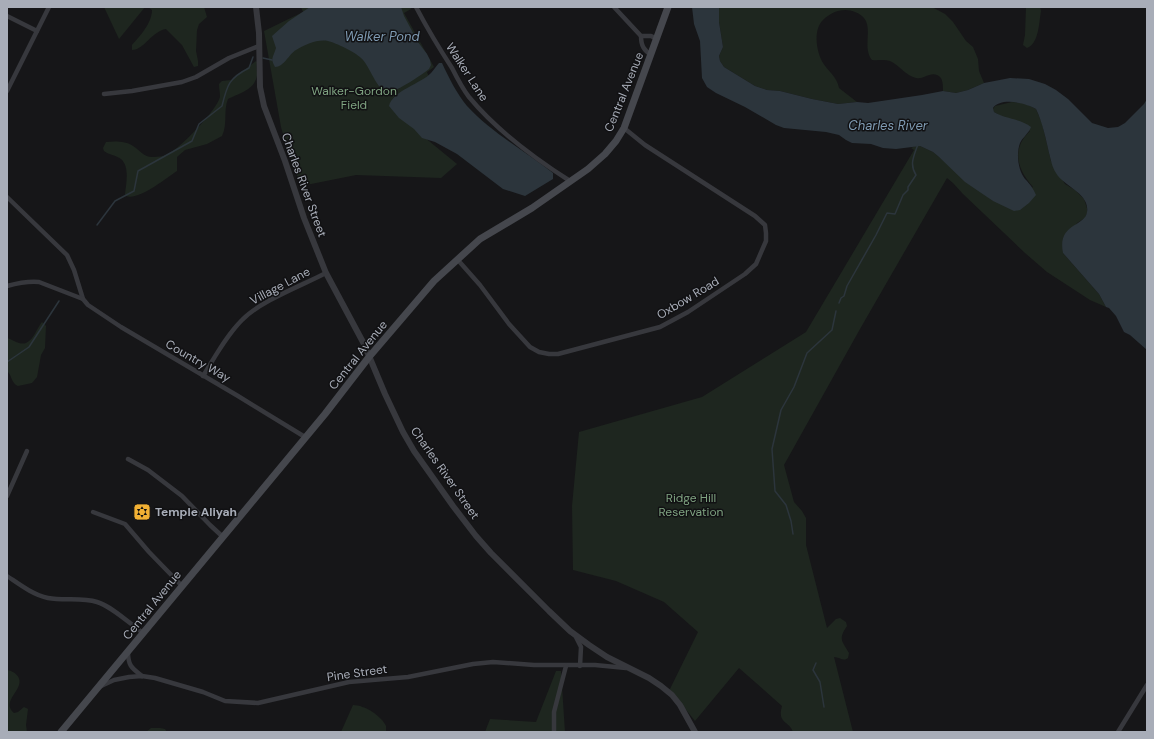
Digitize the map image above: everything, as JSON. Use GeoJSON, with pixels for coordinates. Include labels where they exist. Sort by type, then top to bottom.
{"type":"FeatureCollection","features":[{"type":"Feature","properties":{"kind":"main road","name":"Central Avenue"},"geometry":{"type":"LineString","coordinates":[[61,732],[223,537],[369,357],[434,281],[480,239],[532,208],[588,169],[605,154],[624,128],[668,7]]}},
{"type":"Feature","properties":{"kind":"street"},"geometry":{"type":"LineString","coordinates":[[7,90],[49,7]]}},
{"type":"Feature","properties":{"kind":"street","name":"Charles River Street"},"geometry":{"type":"LineString","coordinates":[[256,7],[259,33],[260,87],[264,106],[285,161],[306,225],[326,273],[364,344],[403,432],[417,455],[453,506],[491,553],[548,611],[576,636],[607,657],[648,678],[672,695],[688,718],[695,732]]}},
{"type":"Feature","properties":{"kind":"street","name":"Walker Lane"},"geometry":{"type":"LineString","coordinates":[[416,7],[468,95],[480,109],[496,126],[521,147],[570,181]]}},
{"type":"Feature","properties":{"kind":"street"},"geometry":{"type":"LineString","coordinates":[[614,7],[641,36],[641,44],[645,51],[651,55]]}},
{"type":"Feature","properties":{"kind":"street"},"geometry":{"type":"LineString","coordinates":[[7,16],[37,31]]}},
{"type":"Feature","properties":{"kind":"street"},"geometry":{"type":"LineString","coordinates":[[641,36],[651,36],[657,39]]}},
{"type":"Feature","properties":{"kind":"street"},"geometry":{"type":"LineString","coordinates":[[104,94],[132,91],[182,82],[196,77],[230,58],[259,46]]}},
{"type":"Feature","properties":{"kind":"street","name":"Oxbow Road"},"geometry":{"type":"LineString","coordinates":[[457,259],[530,347],[539,352],[549,354],[567,353],[591,345],[660,327],[688,312],[745,274],[756,264],[766,240],[765,225],[755,216],[645,145],[624,128]]}},
{"type":"Feature","properties":{"kind":"street"},"geometry":{"type":"LineString","coordinates":[[7,197],[67,255],[74,270],[83,299]]}},
{"type":"Feature","properties":{"kind":"street","name":"Village Lane"},"geometry":{"type":"LineString","coordinates":[[203,376],[223,344],[243,318],[273,299],[326,273]]}},
{"type":"Feature","properties":{"kind":"street","name":"Country Way"},"geometry":{"type":"LineString","coordinates":[[7,286],[32,281],[39,282],[83,299],[88,305],[121,327],[305,437]]}},
{"type":"Feature","properties":{"kind":"street"},"geometry":{"type":"LineString","coordinates":[[7,496],[27,451]]}},
{"type":"Feature","properties":{"kind":"street"},"geometry":{"type":"LineString","coordinates":[[128,458],[148,470],[182,496],[223,537]]}},
{"type":"Feature","properties":{"kind":"street"},"geometry":{"type":"LineString","coordinates":[[93,512],[125,524],[149,552],[182,586]]}},
{"type":"Feature","properties":{"kind":"street"},"geometry":{"type":"LineString","coordinates":[[7,576],[26,588],[48,598],[98,602],[143,633]]}},
{"type":"Feature","properties":{"kind":"street"},"geometry":{"type":"LineString","coordinates":[[576,636],[581,647],[580,666]]}},
{"type":"Feature","properties":{"kind":"street"},"geometry":{"type":"LineString","coordinates":[[128,652],[128,661],[131,666],[142,676]]}},
{"type":"Feature","properties":{"kind":"street","name":"Pine Street"},"geometry":{"type":"LineString","coordinates":[[98,688],[114,680],[129,676],[142,676],[155,678],[203,692],[225,701],[258,703],[349,682],[408,677],[473,664],[493,662],[566,666],[610,665],[628,668]]}},
{"type":"Feature","properties":{"kind":"street"},"geometry":{"type":"LineString","coordinates":[[554,732],[554,712],[566,666]]}},
{"type":"Feature","properties":{"kind":"street"},"geometry":{"type":"LineString","coordinates":[[1118,732],[1147,685]]}},
{"type":"Feature","properties":{"kind":"green space"},"geometry":{"type":"Polygon","coordinates":[[[104,7],[145,7],[119,39],[104,7]]]}},
{"type":"Feature","properties":{"kind":"green space"},"geometry":{"type":"Polygon","coordinates":[[[148,7],[204,7],[207,17],[199,24],[197,30],[196,51],[198,66],[194,67],[182,45],[166,29],[156,33],[140,47],[132,50],[132,45],[145,29],[150,20],[152,10],[148,7]]]}},
{"type":"Feature","properties":{"kind":"green space","name":"Walker-Gordon Field"},"geometry":{"type":"Polygon","coordinates":[[[301,7],[410,7],[411,9],[404,13],[434,67],[427,72],[450,130],[424,137],[457,164],[441,178],[356,175],[301,186],[281,127],[264,31],[303,12],[301,7]]]}},
{"type":"Feature","properties":{"kind":"green space"},"geometry":{"type":"Polygon","coordinates":[[[719,7],[932,7],[945,14],[953,22],[966,41],[973,47],[978,59],[979,71],[984,83],[968,90],[956,93],[943,91],[942,79],[937,75],[931,74],[921,78],[916,78],[912,77],[890,61],[872,60],[869,55],[867,44],[867,22],[858,13],[845,10],[833,13],[823,20],[818,29],[817,47],[823,63],[835,78],[839,88],[857,102],[838,104],[780,91],[767,90],[755,86],[724,67],[720,61],[719,56],[723,47],[719,22],[719,7]]]}},
{"type":"Feature","properties":{"kind":"green space"},"geometry":{"type":"Polygon","coordinates":[[[1026,7],[1040,7],[1041,11],[1036,37],[1031,46],[1027,48],[1023,45],[1025,35],[1026,7]]]}},
{"type":"Feature","properties":{"kind":"green space"},"geometry":{"type":"Polygon","coordinates":[[[256,61],[256,80],[250,88],[228,99],[225,127],[222,136],[207,144],[185,150],[177,157],[177,171],[145,192],[131,197],[126,196],[126,166],[121,159],[104,151],[103,148],[106,142],[127,143],[143,154],[151,157],[166,155],[172,152],[188,138],[212,111],[220,97],[219,84],[222,81],[231,80],[256,61]]]}},
{"type":"Feature","properties":{"kind":"green space","name":"Ridge Hill Reservation"},"geometry":{"type":"Polygon","coordinates":[[[1012,102],[1024,103],[1036,109],[1042,123],[1051,161],[1065,184],[1075,190],[1084,199],[1087,213],[1085,218],[1077,223],[1063,253],[1099,294],[1106,307],[1090,300],[1047,272],[1025,253],[947,178],[784,465],[794,502],[806,518],[806,545],[827,628],[836,619],[840,618],[846,622],[847,626],[844,630],[842,640],[849,653],[848,658],[843,659],[834,657],[853,732],[793,732],[789,725],[782,719],[782,706],[739,668],[695,721],[669,691],[698,632],[664,602],[616,581],[573,570],[572,506],[579,432],[702,397],[806,332],[914,150],[911,148],[920,146],[933,152],[993,201],[1033,187],[1023,173],[1018,159],[1020,145],[1030,131],[1012,120],[1004,118],[994,112],[993,109],[995,106],[1012,102]]]}},
{"type":"Feature","properties":{"kind":"green space"},"geometry":{"type":"Polygon","coordinates":[[[42,322],[46,326],[45,348],[41,355],[37,377],[32,383],[18,386],[14,383],[7,371],[7,338],[23,344],[33,337],[42,322]]]}},
{"type":"Feature","properties":{"kind":"green space"},"geometry":{"type":"Polygon","coordinates":[[[7,670],[15,673],[20,682],[11,699],[10,706],[14,713],[18,712],[24,707],[28,709],[26,725],[27,732],[7,732],[7,670]]]}},
{"type":"Feature","properties":{"kind":"green space"},"geometry":{"type":"Polygon","coordinates":[[[556,671],[561,671],[565,732],[485,732],[490,719],[536,722],[556,671]]]}},
{"type":"Feature","properties":{"kind":"green space"},"geometry":{"type":"Polygon","coordinates":[[[353,705],[363,707],[377,715],[384,722],[386,732],[341,732],[353,705]]]}},
{"type":"Feature","properties":{"kind":"green space"},"geometry":{"type":"Polygon","coordinates":[[[151,728],[165,729],[167,732],[146,732],[151,728]]]}},
{"type":"Feature","properties":{"kind":"water","name":"Walker Pond"},"geometry":{"type":"Polygon","coordinates":[[[310,7],[401,7],[404,16],[418,42],[430,60],[431,65],[429,69],[397,89],[389,92],[385,91],[377,84],[364,62],[358,56],[328,41],[311,43],[300,48],[293,52],[284,63],[275,67],[272,60],[276,48],[272,36],[289,21],[310,7]]]}},
{"type":"Feature","properties":{"kind":"water","name":"Charles River"},"geometry":{"type":"Polygon","coordinates":[[[692,7],[719,7],[719,22],[723,47],[719,56],[720,61],[724,67],[755,86],[767,90],[780,91],[838,104],[857,102],[868,103],[943,91],[956,93],[968,90],[984,83],[1010,78],[1029,79],[1045,84],[1056,90],[1068,99],[1092,123],[1108,128],[1118,127],[1125,123],[1147,99],[1147,350],[1130,335],[1124,332],[1116,316],[1109,308],[1106,307],[1099,294],[1063,253],[1062,243],[1064,236],[1067,231],[1082,221],[1085,217],[1087,205],[1081,195],[1060,178],[1055,171],[1036,109],[1014,102],[1002,103],[993,108],[994,112],[998,114],[1023,122],[1031,127],[1020,143],[1018,157],[1019,167],[1036,195],[1020,210],[1014,211],[993,201],[965,182],[933,152],[920,146],[896,149],[883,148],[871,144],[852,143],[839,135],[826,132],[784,128],[716,93],[707,87],[702,78],[700,41],[694,24],[692,7]]]}},
{"type":"Feature","properties":{"kind":"water","name":"Walker Pond"},"geometry":{"type":"Polygon","coordinates":[[[439,63],[442,63],[450,80],[467,106],[487,125],[553,173],[553,179],[525,196],[503,189],[457,154],[435,142],[422,138],[414,129],[399,118],[389,106],[391,101],[401,92],[427,77],[439,63]]]}},
{"type":"Feature","properties":{"kind":"waterway"},"geometry":{"type":"LineString","coordinates":[[97,225],[115,201],[134,191],[138,171],[192,141],[199,124],[222,106],[227,87],[237,75],[249,68],[253,57]]}},
{"type":"Feature","properties":{"kind":"waterway"},"geometry":{"type":"LineString","coordinates":[[263,58],[272,60]]}},
{"type":"Feature","properties":{"kind":"waterway"},"geometry":{"type":"LineString","coordinates":[[839,303],[887,213],[895,214],[903,195],[908,190],[908,187],[916,175],[913,164],[918,144]]}},
{"type":"Feature","properties":{"kind":"waterway"},"geometry":{"type":"LineString","coordinates":[[7,362],[29,347],[59,301]]}},
{"type":"Feature","properties":{"kind":"waterway"},"geometry":{"type":"LineString","coordinates":[[793,534],[786,505],[775,491],[772,449],[781,410],[794,387],[807,353],[832,330],[836,311]]}},
{"type":"Feature","properties":{"kind":"waterway"},"geometry":{"type":"LineString","coordinates":[[816,663],[813,670],[820,682],[824,707]]}},
{"type":"Feature","properties":{"kind":"place","name":"Temple Aliyah"},"geometry":{"type":"Point","coordinates":[142,512]}}]}
